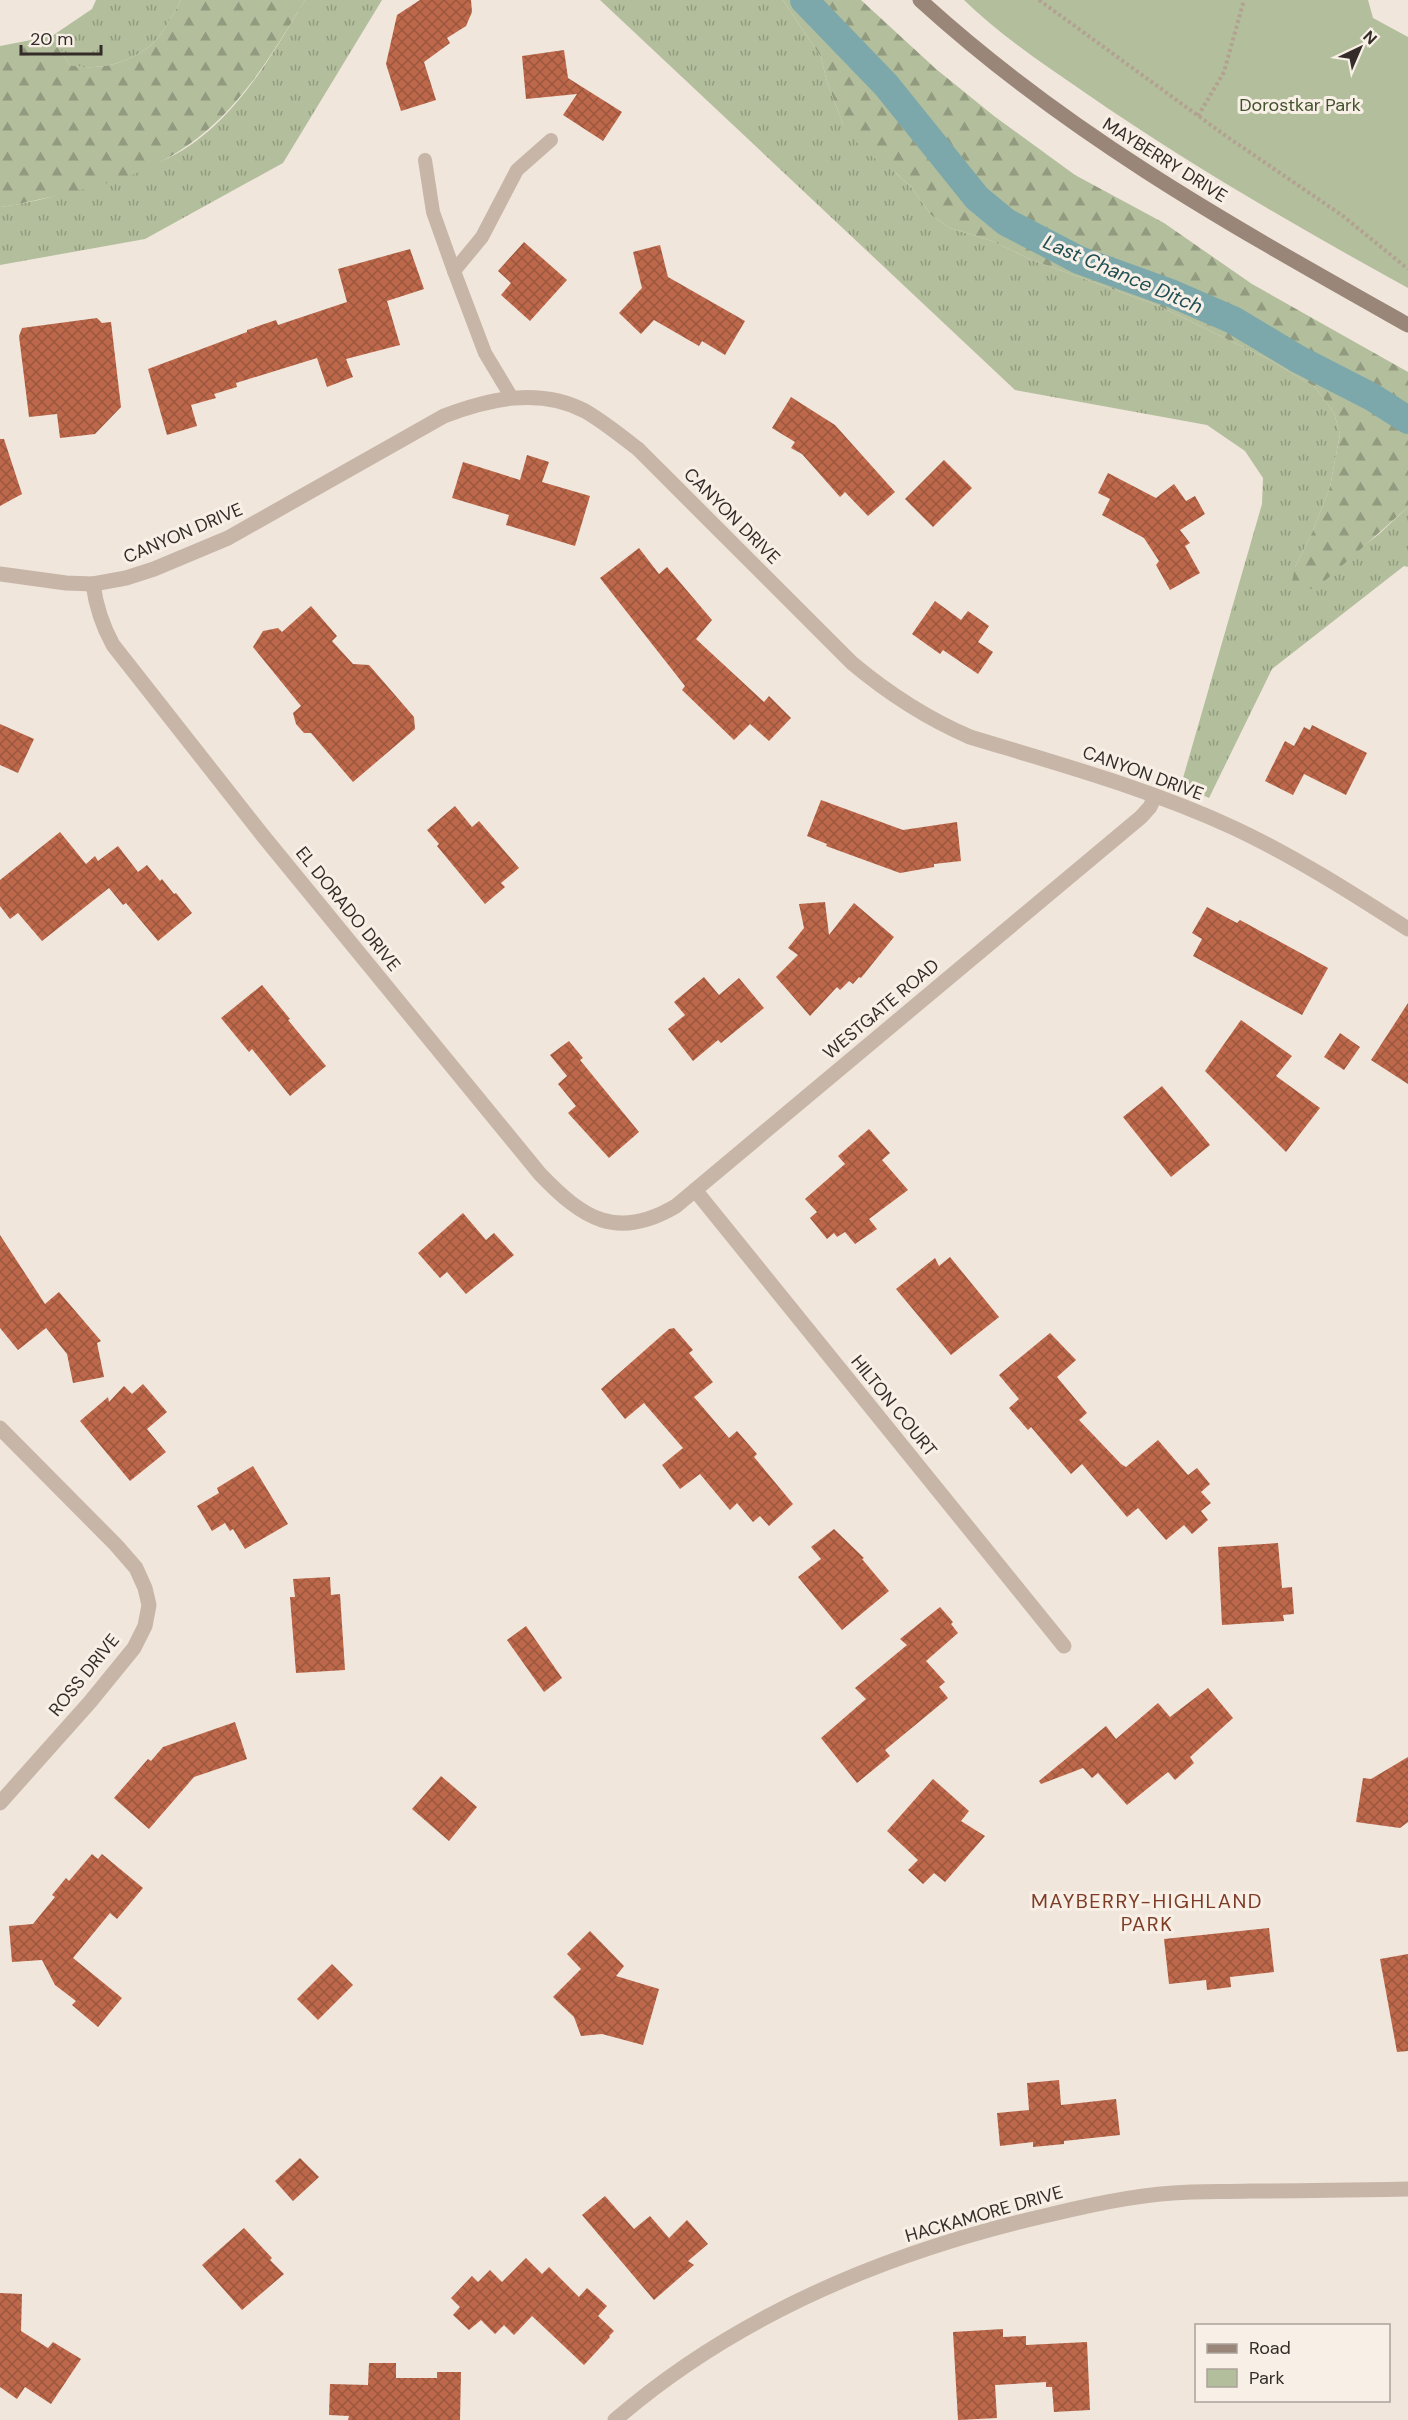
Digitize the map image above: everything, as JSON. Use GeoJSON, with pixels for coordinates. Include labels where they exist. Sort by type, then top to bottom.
{"type":"FeatureCollection","features":[{"type":"Feature","properties":{"kind":"main road","name":"MAYBERRY DRIVE"},"geometry":{"type":"LineString","coordinates":[[920,0],[988,59],[1107,147],[1232,226],[1408,325]]}},
{"type":"Feature","properties":{"kind":"street","name":"CANYON DRIVE"},"geometry":{"type":"LineString","coordinates":[[0,574],[93,584],[126,578],[154,569],[228,538],[444,416],[473,405],[512,398],[528,397],[555,402],[583,410],[638,449],[852,663],[884,690],[915,710],[940,724],[970,736],[1155,796],[1235,828],[1328,879],[1408,929]]}},
{"type":"Feature","properties":{"kind":"street","name":"EL DORADO DRIVE"},"geometry":{"type":"LineString","coordinates":[[93,584],[99,616],[113,645],[279,856],[540,1174],[558,1193],[578,1208],[600,1220],[615,1224]]}},
{"type":"Feature","properties":{"kind":"street","name":"WESTGATE ROAD"},"geometry":{"type":"LineString","coordinates":[[615,1224],[638,1222],[659,1216],[694,1190],[1141,817],[1150,807],[1155,796]]}},
{"type":"Feature","properties":{"kind":"street","name":"HILTON COURT"},"geometry":{"type":"LineString","coordinates":[[694,1190],[1064,1646]]}},
{"type":"Feature","properties":{"kind":"street","name":"ROSS DRIVE"},"geometry":{"type":"LineString","coordinates":[[0,1428],[129,1560],[145,1588],[149,1605],[145,1626],[134,1648],[90,1702],[0,1803]]}},
{"type":"Feature","properties":{"kind":"street","name":"HACKAMORE DRIVE"},"geometry":{"type":"LineString","coordinates":[[615,2420],[651,2388],[762,2318],[881,2265],[949,2241],[1075,2208],[1173,2193],[1408,2189]]}},
{"type":"Feature","properties":{"kind":"lane"},"geometry":{"type":"LineString","coordinates":[[454,271],[482,237],[517,170],[552,140]]}},
{"type":"Feature","properties":{"kind":"lane"},"geometry":{"type":"LineString","coordinates":[[425,160],[433,212],[454,271],[485,353],[512,398]]}},
{"type":"Feature","properties":{"kind":"path"},"geometry":{"type":"LineString","coordinates":[[1039,0],[1198,116],[1343,216],[1408,269]]}},
{"type":"Feature","properties":{"kind":"path"},"geometry":{"type":"LineString","coordinates":[[1198,116],[1224,72],[1244,0]]}},
{"type":"Feature","properties":{"kind":"green space"},"geometry":{"type":"Polygon","coordinates":[[[96,0],[181,0],[160,36],[138,54],[104,66],[70,65],[52,36],[92,9],[96,0]]]}},
{"type":"Feature","properties":{"kind":"green space"},"geometry":{"type":"Polygon","coordinates":[[[181,0],[305,0],[276,47],[245,90],[209,129],[188,145],[147,169],[129,176],[72,192],[0,207],[0,46],[52,36],[70,65],[92,67],[116,63],[148,48],[166,26],[181,0]]]}},
{"type":"Feature","properties":{"kind":"green space"},"geometry":{"type":"Polygon","coordinates":[[[305,0],[382,0],[283,163],[145,239],[0,265],[0,207],[51,197],[140,170],[186,148],[208,132],[245,92],[262,70],[305,0]]]}},
{"type":"Feature","properties":{"kind":"green space"},"geometry":{"type":"Polygon","coordinates":[[[600,0],[783,0],[821,57],[827,82],[843,124],[912,188],[931,215],[950,228],[992,241],[1032,260],[1159,306],[1270,360],[1315,387],[1334,413],[1340,434],[1330,487],[1312,533],[1295,567],[1347,559],[1408,507],[1408,567],[1404,566],[1272,669],[1209,798],[1181,785],[1262,504],[1263,478],[1245,451],[1207,425],[1015,390],[600,0]]]}},
{"type":"Feature","properties":{"kind":"green space"},"geometry":{"type":"Polygon","coordinates":[[[783,0],[861,0],[936,69],[994,116],[1075,175],[1164,223],[1252,284],[1408,372],[1408,507],[1318,587],[1301,591],[1292,582],[1295,567],[1312,533],[1330,487],[1340,434],[1334,413],[1315,387],[1270,360],[1159,306],[1032,260],[992,241],[950,228],[931,215],[912,188],[896,173],[863,150],[843,124],[827,82],[821,57],[783,0]]]}},
{"type":"Feature","properties":{"kind":"green space","name":"Dorostkar Park"},"geometry":{"type":"Polygon","coordinates":[[[964,0],[1368,0],[1373,18],[1408,37],[1408,288],[1286,219],[1165,146],[1024,50],[964,0]]]}},
{"type":"Feature","properties":{"kind":"building"},"geometry":{"type":"Polygon","coordinates":[[[420,0],[471,0],[472,12],[466,26],[447,38],[450,43],[424,62],[436,100],[401,111],[386,64],[397,15],[420,0]]]}},
{"type":"Feature","properties":{"kind":"building"},"geometry":{"type":"Polygon","coordinates":[[[564,50],[568,78],[622,112],[603,141],[563,115],[577,94],[526,99],[522,56],[564,50]]]}},
{"type":"Feature","properties":{"kind":"building"},"geometry":{"type":"Polygon","coordinates":[[[524,242],[567,280],[530,321],[501,295],[511,283],[498,271],[524,242]]]}},
{"type":"Feature","properties":{"kind":"building"},"geometry":{"type":"Polygon","coordinates":[[[660,245],[668,277],[745,321],[725,355],[702,341],[699,346],[654,320],[641,334],[619,313],[642,288],[633,252],[660,245]]]}},
{"type":"Feature","properties":{"kind":"building"},"geometry":{"type":"Polygon","coordinates":[[[410,249],[424,289],[387,301],[400,345],[346,359],[353,377],[327,387],[317,358],[236,383],[237,387],[214,394],[216,398],[191,405],[197,426],[167,435],[148,369],[276,320],[278,325],[347,302],[338,269],[410,249]]]}},
{"type":"Feature","properties":{"kind":"building"},"geometry":{"type":"Polygon","coordinates":[[[97,318],[102,323],[111,322],[121,407],[95,434],[60,438],[57,414],[29,417],[19,336],[22,328],[97,318]]]}},
{"type":"Feature","properties":{"kind":"building"},"geometry":{"type":"Polygon","coordinates":[[[791,397],[835,425],[895,492],[868,516],[845,492],[840,497],[802,454],[791,448],[795,442],[772,428],[791,397]]]}},
{"type":"Feature","properties":{"kind":"building"},"geometry":{"type":"Polygon","coordinates":[[[0,439],[4,439],[22,494],[0,506],[0,439]]]}},
{"type":"Feature","properties":{"kind":"building"},"geometry":{"type":"Polygon","coordinates":[[[527,455],[549,462],[542,482],[590,496],[575,546],[506,525],[509,515],[452,498],[463,462],[520,480],[527,455]]]}},
{"type":"Feature","properties":{"kind":"building"},"geometry":{"type":"Polygon","coordinates":[[[944,460],[972,488],[933,527],[905,499],[944,460]]]}},
{"type":"Feature","properties":{"kind":"building"},"geometry":{"type":"Polygon","coordinates":[[[1108,473],[1156,498],[1174,484],[1186,501],[1195,496],[1205,514],[1180,530],[1190,543],[1185,546],[1200,573],[1170,590],[1156,565],[1159,561],[1144,538],[1102,515],[1110,499],[1098,493],[1108,473]]]}},
{"type":"Feature","properties":{"kind":"building"},"geometry":{"type":"Polygon","coordinates":[[[639,548],[659,574],[667,567],[712,620],[696,639],[764,702],[769,696],[791,718],[769,741],[750,724],[734,740],[682,690],[685,686],[600,578],[639,548]]]}},
{"type":"Feature","properties":{"kind":"building"},"geometry":{"type":"Polygon","coordinates":[[[935,601],[961,620],[968,611],[989,626],[978,642],[993,652],[978,674],[943,650],[940,654],[912,634],[935,601]]]}},
{"type":"Feature","properties":{"kind":"building"},"geometry":{"type":"Polygon","coordinates":[[[311,606],[337,636],[332,641],[353,664],[369,665],[414,717],[415,729],[353,782],[311,733],[304,733],[296,724],[293,713],[301,706],[253,647],[263,631],[278,628],[282,632],[311,606]]]}},
{"type":"Feature","properties":{"kind":"building"},"geometry":{"type":"Polygon","coordinates":[[[0,724],[34,739],[18,773],[0,765],[0,724]]]}},
{"type":"Feature","properties":{"kind":"building"},"geometry":{"type":"Polygon","coordinates":[[[1312,725],[1367,753],[1346,795],[1304,774],[1293,795],[1265,781],[1285,741],[1294,746],[1304,727],[1310,730],[1312,725]]]}},
{"type":"Feature","properties":{"kind":"building"},"geometry":{"type":"Polygon","coordinates":[[[821,800],[903,830],[957,822],[961,861],[934,864],[934,867],[900,873],[826,846],[827,844],[807,836],[821,800]]]}},
{"type":"Feature","properties":{"kind":"building"},"geometry":{"type":"Polygon","coordinates":[[[455,806],[472,827],[479,821],[519,868],[501,883],[505,887],[485,904],[437,846],[439,844],[427,830],[455,806]]]}},
{"type":"Feature","properties":{"kind":"building"},"geometry":{"type":"Polygon","coordinates":[[[60,832],[86,864],[95,856],[98,861],[118,846],[138,872],[147,865],[160,881],[162,879],[174,894],[176,893],[192,913],[158,941],[126,903],[123,905],[109,888],[42,941],[18,913],[10,919],[0,906],[0,880],[60,832]]]}},
{"type":"Feature","properties":{"kind":"building"},"geometry":{"type":"Polygon","coordinates":[[[825,902],[829,935],[854,903],[894,937],[861,978],[859,977],[853,984],[849,981],[840,990],[837,987],[810,1016],[776,977],[798,955],[788,948],[804,928],[799,904],[825,902]]]}},
{"type":"Feature","properties":{"kind":"building"},"geometry":{"type":"Polygon","coordinates":[[[1207,907],[1237,923],[1240,920],[1328,968],[1302,1015],[1193,956],[1202,939],[1192,933],[1207,907]]]}},
{"type":"Feature","properties":{"kind":"building"},"geometry":{"type":"Polygon","coordinates":[[[704,977],[719,995],[739,978],[764,1008],[721,1043],[718,1040],[693,1061],[668,1029],[685,1015],[674,1002],[704,977]]]}},
{"type":"Feature","properties":{"kind":"building"},"geometry":{"type":"Polygon","coordinates":[[[262,985],[326,1066],[290,1096],[252,1049],[249,1052],[221,1018],[262,985]]]}},
{"type":"Feature","properties":{"kind":"building"},"geometry":{"type":"Polygon","coordinates":[[[1408,1003],[1408,1084],[1371,1060],[1408,1003]]]}},
{"type":"Feature","properties":{"kind":"building"},"geometry":{"type":"Polygon","coordinates":[[[1241,1020],[1292,1056],[1276,1076],[1320,1108],[1286,1152],[1205,1071],[1241,1020]]]}},
{"type":"Feature","properties":{"kind":"building"},"geometry":{"type":"Polygon","coordinates":[[[1340,1033],[1360,1047],[1344,1070],[1324,1057],[1340,1033]]]}},
{"type":"Feature","properties":{"kind":"building"},"geometry":{"type":"Polygon","coordinates":[[[569,1041],[583,1058],[580,1060],[639,1132],[609,1158],[568,1113],[576,1106],[558,1084],[567,1076],[550,1055],[569,1041]]]}},
{"type":"Feature","properties":{"kind":"building"},"geometry":{"type":"Polygon","coordinates":[[[1162,1086],[1210,1145],[1171,1177],[1123,1117],[1162,1086]]]}},
{"type":"Feature","properties":{"kind":"building"},"geometry":{"type":"Polygon","coordinates":[[[869,1129],[890,1153],[882,1160],[908,1190],[869,1219],[877,1229],[855,1244],[845,1232],[837,1237],[834,1233],[827,1239],[810,1218],[817,1212],[805,1199],[845,1164],[838,1156],[869,1129]]]}},
{"type":"Feature","properties":{"kind":"building"},"geometry":{"type":"Polygon","coordinates":[[[463,1213],[486,1240],[494,1233],[514,1255],[466,1294],[447,1272],[440,1278],[418,1253],[463,1213]]]}},
{"type":"Feature","properties":{"kind":"building"},"geometry":{"type":"Polygon","coordinates":[[[0,1235],[45,1304],[59,1292],[101,1341],[97,1343],[104,1377],[73,1383],[67,1354],[46,1328],[18,1350],[0,1328],[0,1235]]]}},
{"type":"Feature","properties":{"kind":"building"},"geometry":{"type":"Polygon","coordinates":[[[950,1257],[999,1317],[951,1355],[896,1289],[935,1258],[939,1266],[950,1257]]]}},
{"type":"Feature","properties":{"kind":"building"},"geometry":{"type":"Polygon","coordinates":[[[674,1328],[693,1350],[689,1353],[713,1382],[694,1397],[729,1438],[737,1431],[757,1454],[754,1457],[793,1504],[769,1526],[760,1516],[753,1522],[737,1503],[730,1510],[700,1474],[680,1489],[662,1465],[683,1448],[644,1403],[625,1419],[601,1389],[669,1329],[674,1328]]]}},
{"type":"Feature","properties":{"kind":"building"},"geometry":{"type":"Polygon","coordinates":[[[1050,1333],[1076,1360],[1057,1377],[1087,1413],[1079,1420],[1121,1464],[1126,1467],[1158,1440],[1188,1475],[1197,1468],[1210,1484],[1201,1492],[1211,1503],[1201,1511],[1208,1520],[1192,1534],[1184,1525],[1166,1540],[1138,1508],[1127,1517],[1082,1464],[1071,1474],[1031,1427],[1028,1430],[1009,1408],[1019,1399],[999,1375],[1050,1333]]]}},
{"type":"Feature","properties":{"kind":"building"},"geometry":{"type":"Polygon","coordinates":[[[143,1384],[167,1412],[147,1429],[166,1452],[130,1481],[80,1421],[108,1397],[109,1402],[124,1386],[132,1394],[143,1384]]]}},
{"type":"Feature","properties":{"kind":"building"},"geometry":{"type":"Polygon","coordinates":[[[253,1466],[288,1524],[245,1549],[233,1529],[230,1531],[225,1523],[212,1531],[197,1506],[219,1493],[217,1488],[253,1466]]]}},
{"type":"Feature","properties":{"kind":"building"},"geometry":{"type":"Polygon","coordinates":[[[834,1529],[864,1558],[862,1559],[889,1591],[842,1630],[798,1577],[821,1559],[811,1547],[834,1529]]]}},
{"type":"Feature","properties":{"kind":"building"},"geometry":{"type":"Polygon","coordinates":[[[1278,1543],[1282,1588],[1292,1587],[1294,1614],[1283,1615],[1284,1621],[1222,1625],[1218,1547],[1278,1543]]]}},
{"type":"Feature","properties":{"kind":"building"},"geometry":{"type":"Polygon","coordinates":[[[330,1577],[331,1595],[340,1594],[345,1670],[296,1673],[290,1597],[295,1597],[293,1579],[330,1577]]]}},
{"type":"Feature","properties":{"kind":"building"},"geometry":{"type":"Polygon","coordinates":[[[940,1607],[953,1622],[951,1624],[958,1633],[926,1661],[945,1682],[939,1687],[948,1698],[885,1750],[890,1756],[857,1783],[821,1738],[866,1699],[855,1688],[907,1645],[900,1639],[940,1607]]]}},
{"type":"Feature","properties":{"kind":"building"},"geometry":{"type":"Polygon","coordinates":[[[526,1626],[562,1678],[544,1692],[507,1640],[526,1626]]]}},
{"type":"Feature","properties":{"kind":"building"},"geometry":{"type":"Polygon","coordinates":[[[1208,1688],[1233,1718],[1190,1757],[1194,1763],[1175,1780],[1168,1772],[1127,1805],[1098,1773],[1092,1778],[1083,1768],[1041,1784],[1039,1781],[1106,1726],[1116,1739],[1158,1703],[1170,1717],[1208,1688]]]}},
{"type":"Feature","properties":{"kind":"building"},"geometry":{"type":"Polygon","coordinates":[[[235,1722],[247,1759],[194,1777],[149,1829],[114,1798],[148,1759],[151,1761],[163,1747],[235,1722]]]}},
{"type":"Feature","properties":{"kind":"building"},"geometry":{"type":"Polygon","coordinates":[[[1408,1757],[1408,1822],[1400,1828],[1356,1822],[1363,1778],[1371,1779],[1408,1757]]]}},
{"type":"Feature","properties":{"kind":"building"},"geometry":{"type":"Polygon","coordinates":[[[441,1776],[477,1807],[449,1841],[412,1809],[441,1776]]]}},
{"type":"Feature","properties":{"kind":"building"},"geometry":{"type":"Polygon","coordinates":[[[933,1779],[969,1811],[961,1821],[985,1836],[945,1882],[934,1873],[923,1884],[908,1870],[918,1860],[887,1831],[933,1779]]]}},
{"type":"Feature","properties":{"kind":"building"},"geometry":{"type":"Polygon","coordinates":[[[92,1854],[98,1859],[102,1854],[143,1888],[117,1919],[110,1913],[73,1958],[122,1998],[98,2027],[72,2005],[76,2001],[55,1985],[42,1960],[12,1962],[9,1926],[33,1924],[55,1897],[52,1895],[66,1878],[69,1881],[92,1854]]]}},
{"type":"Feature","properties":{"kind":"building"},"geometry":{"type":"Polygon","coordinates":[[[1269,1928],[1274,1972],[1230,1977],[1231,1987],[1207,1990],[1206,1980],[1169,1984],[1164,1939],[1269,1928]]]}},
{"type":"Feature","properties":{"kind":"building"},"geometry":{"type":"Polygon","coordinates":[[[590,1931],[624,1966],[616,1976],[659,1989],[643,2045],[602,2034],[581,2036],[574,2017],[553,1997],[581,1969],[567,1954],[590,1931]]]}},
{"type":"Feature","properties":{"kind":"building"},"geometry":{"type":"Polygon","coordinates":[[[1408,1954],[1408,2051],[1397,2052],[1380,1959],[1408,1954]]]}},
{"type":"Feature","properties":{"kind":"building"},"geometry":{"type":"Polygon","coordinates":[[[332,1964],[353,1985],[318,2020],[297,1999],[332,1964]]]}},
{"type":"Feature","properties":{"kind":"building"},"geometry":{"type":"Polygon","coordinates":[[[1059,2080],[1061,2105],[1116,2099],[1120,2135],[1033,2147],[1033,2142],[1000,2146],[997,2113],[1029,2110],[1027,2083],[1059,2080]]]}},
{"type":"Feature","properties":{"kind":"building"},"geometry":{"type":"Polygon","coordinates":[[[300,2158],[319,2177],[293,2201],[275,2181],[300,2158]]]}},
{"type":"Feature","properties":{"kind":"building"},"geometry":{"type":"Polygon","coordinates":[[[605,2196],[634,2229],[650,2216],[669,2238],[687,2220],[708,2244],[688,2261],[694,2265],[654,2300],[582,2215],[605,2196]]]}},
{"type":"Feature","properties":{"kind":"building"},"geometry":{"type":"Polygon","coordinates":[[[244,2228],[284,2274],[242,2310],[202,2265],[244,2228]]]}},
{"type":"Feature","properties":{"kind":"building"},"geometry":{"type":"Polygon","coordinates":[[[526,2258],[542,2274],[549,2267],[579,2297],[587,2288],[607,2306],[598,2316],[614,2331],[584,2365],[532,2316],[514,2335],[504,2325],[495,2334],[481,2320],[469,2330],[453,2315],[460,2307],[451,2298],[472,2276],[478,2282],[490,2270],[502,2282],[526,2258]]]}},
{"type":"Feature","properties":{"kind":"building"},"geometry":{"type":"Polygon","coordinates":[[[0,2293],[22,2294],[21,2331],[48,2348],[53,2342],[81,2359],[51,2404],[25,2387],[17,2399],[0,2387],[0,2293]]]}},
{"type":"Feature","properties":{"kind":"building"},"geometry":{"type":"Polygon","coordinates":[[[1003,2329],[1003,2337],[1026,2336],[1026,2345],[1087,2342],[1090,2410],[1054,2412],[1052,2387],[1046,2387],[1046,2382],[995,2385],[997,2418],[958,2420],[953,2332],[1003,2329]]]}},
{"type":"Feature","properties":{"kind":"building"},"geometry":{"type":"Polygon","coordinates":[[[369,2363],[396,2363],[396,2378],[437,2378],[437,2372],[461,2372],[460,2420],[348,2420],[349,2416],[329,2415],[330,2384],[368,2385],[369,2363]]]}},
{"type":"Feature","properties":{"kind":"waterway","name":"Last Chance Ditch"},"geometry":{"type":"LineString","coordinates":[[804,0],[886,85],[977,198],[1006,222],[1079,260],[1173,294],[1233,320],[1298,359],[1372,397],[1408,420]]}},
{"type":"Feature","properties":{"kind":"district","name":"MAYBERRY-HIGHLAND PARK"},"geometry":{"type":"Point","coordinates":[1147,1912]}}]}
